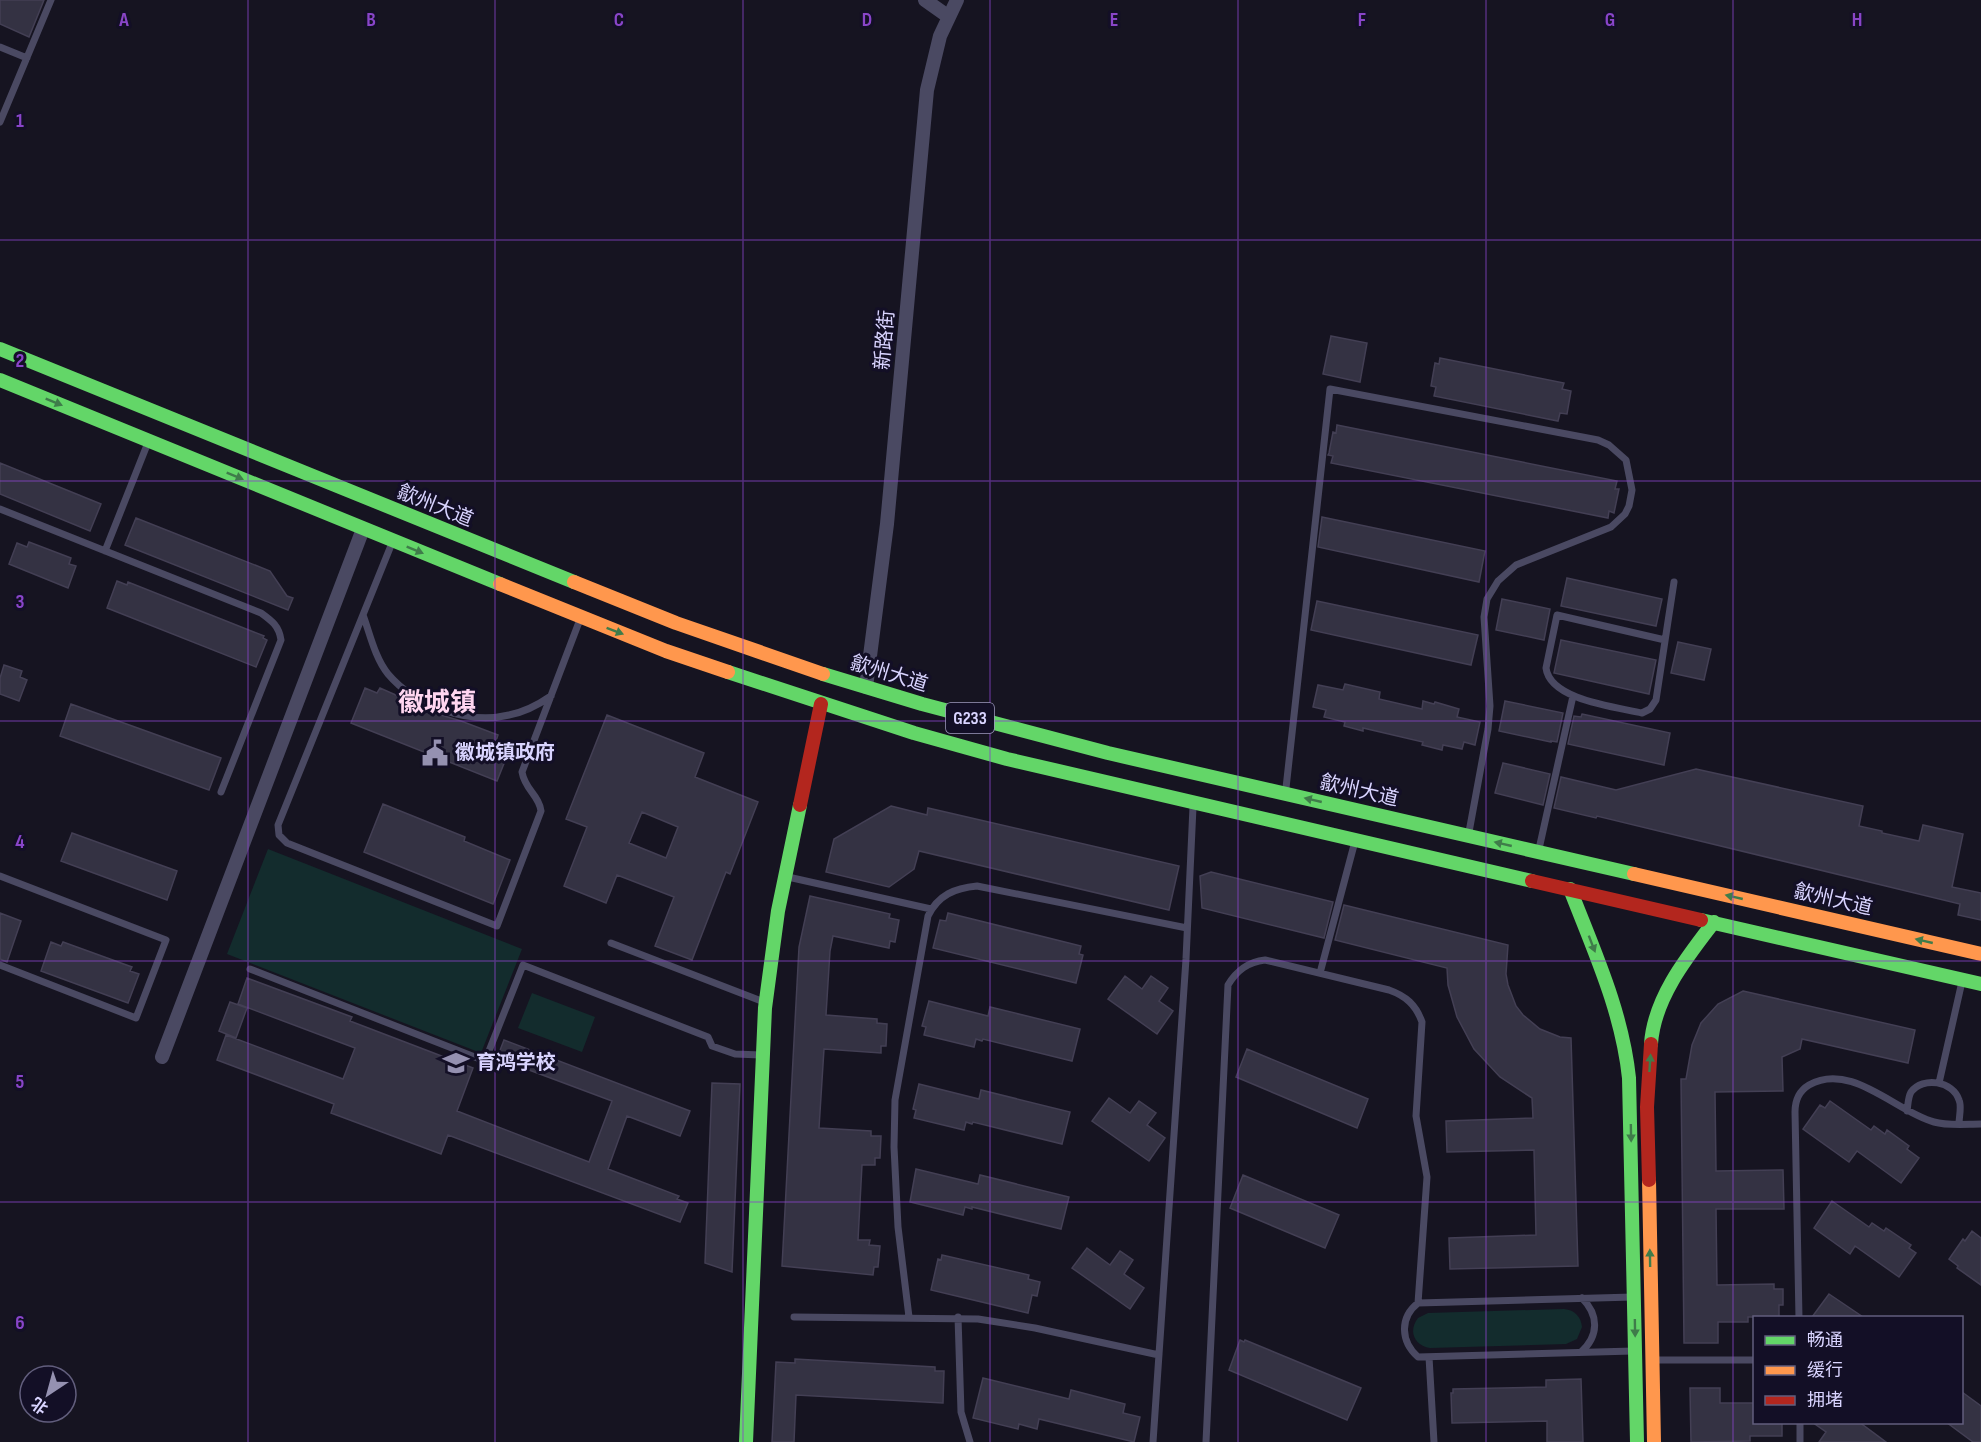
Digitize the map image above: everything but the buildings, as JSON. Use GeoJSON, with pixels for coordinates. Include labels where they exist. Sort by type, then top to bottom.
{"type":"FeatureCollection","features":[{"type":"Feature","properties":{"kind":"main road","name":"歙州大道"},"geometry":{"type":"LineString","coordinates":[[0,349],[601,594],[753,651],[866,687],[1015,730],[1981,954]]}},
{"type":"Feature","properties":{"kind":"main road","name":"G233"},"geometry":{"type":"LineString","coordinates":[[0,380],[581,618],[666,651],[821,704],[1007,759],[1981,984]]}},
{"type":"Feature","properties":{"kind":"main road"},"geometry":{"type":"LineString","coordinates":[[746,1442],[766,1003],[784,876],[821,704]]}},
{"type":"Feature","properties":{"kind":"main road"},"geometry":{"type":"LineString","coordinates":[[1570,889],[1616,1005],[1626,1049],[1630,1108],[1637,1442]]}},
{"type":"Feature","properties":{"kind":"main road"},"geometry":{"type":"LineString","coordinates":[[1654,1442],[1647,1107],[1652,1033],[1674,977],[1714,922]]}},
{"type":"Feature","properties":{"kind":"street"},"geometry":{"type":"LineString","coordinates":[[925,0],[949,17]]}},
{"type":"Feature","properties":{"kind":"street","name":"新路街"},"geometry":{"type":"LineString","coordinates":[[866,687],[887,524],[927,90],[940,36],[957,0]]}},
{"type":"Feature","properties":{"kind":"street"},"geometry":{"type":"LineString","coordinates":[[162,1057],[363,529]]}},
{"type":"Feature","properties":{"kind":"lane"},"geometry":{"type":"LineString","coordinates":[[0,122],[2,112],[51,0]]}},
{"type":"Feature","properties":{"kind":"lane"},"geometry":{"type":"LineString","coordinates":[[0,48],[27,58]]}},
{"type":"Feature","properties":{"kind":"lane"},"geometry":{"type":"LineString","coordinates":[[1285,794],[1330,389],[1598,440],[1609,445],[1626,460],[1632,490],[1625,514],[1611,527],[1516,565],[1498,581],[1487,599],[1484,617],[1490,706],[1488,729],[1468,836]]}},
{"type":"Feature","properties":{"kind":"lane"},"geometry":{"type":"LineString","coordinates":[[105,551],[149,441]]}},
{"type":"Feature","properties":{"kind":"lane"},"geometry":{"type":"LineString","coordinates":[[0,509],[261,613],[275,623],[280,631],[281,640],[221,792]]}},
{"type":"Feature","properties":{"kind":"lane"},"geometry":{"type":"LineString","coordinates":[[393,541],[278,825],[279,835],[287,843],[497,926],[541,811],[538,799],[526,786],[522,772],[581,618]]}},
{"type":"Feature","properties":{"kind":"lane"},"geometry":{"type":"LineString","coordinates":[[1665,640],[1557,615],[1546,673],[1554,685],[1573,696],[1642,713],[1646,711],[1654,705],[1656,700],[1674,582]]}},
{"type":"Feature","properties":{"kind":"lane"},"geometry":{"type":"LineString","coordinates":[[363,615],[376,653],[389,675],[413,694],[438,708],[473,717],[507,716],[523,711],[551,696]]}},
{"type":"Feature","properties":{"kind":"lane"},"geometry":{"type":"LineString","coordinates":[[1539,852],[1573,696]]}},
{"type":"Feature","properties":{"kind":"lane"},"geometry":{"type":"LineString","coordinates":[[1153,1442],[1188,928],[1193,803]]}},
{"type":"Feature","properties":{"kind":"lane"},"geometry":{"type":"LineString","coordinates":[[1320,973],[1355,840]]}},
{"type":"Feature","properties":{"kind":"lane"},"geometry":{"type":"LineString","coordinates":[[0,876],[166,940],[136,1018],[0,965]]}},
{"type":"Feature","properties":{"kind":"lane"},"geometry":{"type":"LineString","coordinates":[[784,876],[931,909]]}},
{"type":"Feature","properties":{"kind":"lane"},"geometry":{"type":"LineString","coordinates":[[909,1317],[898,1227],[894,1147],[895,1100],[931,909],[943,896],[959,888],[977,886],[1188,928]]}},
{"type":"Feature","properties":{"kind":"lane"},"geometry":{"type":"LineString","coordinates":[[611,942],[766,1003]]}},
{"type":"Feature","properties":{"kind":"lane"},"geometry":{"type":"LineString","coordinates":[[1206,1442],[1228,985],[1237,972],[1258,961],[1265,960],[1399,994],[1414,1006],[1422,1022],[1416,1116],[1427,1177],[1418,1303],[1408,1314],[1404,1329],[1407,1345],[1418,1357],[1635,1351]]}},
{"type":"Feature","properties":{"kind":"lane"},"geometry":{"type":"LineString","coordinates":[[250,969],[485,1061],[523,964],[708,1036],[712,1046],[735,1054],[763,1055]]}},
{"type":"Feature","properties":{"kind":"lane"},"geometry":{"type":"LineString","coordinates":[[1939,1083],[1962,979]]}},
{"type":"Feature","properties":{"kind":"lane"},"geometry":{"type":"LineString","coordinates":[[1799,1316],[1795,1112],[1797,1098],[1801,1092],[1812,1084],[1843,1080],[1868,1088],[1906,1111],[1936,1123],[1981,1124]]}},
{"type":"Feature","properties":{"kind":"lane"},"geometry":{"type":"LineString","coordinates":[[1906,1111],[1910,1094],[1914,1090],[1925,1083],[1939,1083],[1952,1089],[1960,1101],[1959,1124]]}},
{"type":"Feature","properties":{"kind":"lane"},"geometry":{"type":"LineString","coordinates":[[1418,1303],[1634,1297]]}},
{"type":"Feature","properties":{"kind":"lane"},"geometry":{"type":"LineString","coordinates":[[1581,1352],[1592,1339],[1595,1322],[1588,1305],[1582,1298]]}},
{"type":"Feature","properties":{"kind":"lane"},"geometry":{"type":"LineString","coordinates":[[794,1317],[958,1317],[1017,1324],[1159,1355]]}},
{"type":"Feature","properties":{"kind":"lane"},"geometry":{"type":"LineString","coordinates":[[958,1317],[961,1412],[970,1442]]}},
{"type":"Feature","properties":{"kind":"lane"},"geometry":{"type":"LineString","coordinates":[[1430,1357],[1434,1442]]}},
{"type":"Feature","properties":{"kind":"lane"},"geometry":{"type":"LineString","coordinates":[[1652,1360],[1753,1360]]}},
{"type":"Feature","properties":{"kind":"lane"},"geometry":{"type":"LineString","coordinates":[[1800,1424],[1800,1442]]}},
{"type":"Feature","properties":{"kind":"green space"},"geometry":{"type":"Polygon","coordinates":[[[268,849],[522,949],[481,1053],[227,954],[268,849]]]}},
{"type":"Feature","properties":{"kind":"green space"},"geometry":{"type":"Polygon","coordinates":[[[532,993],[595,1017],[582,1052],[518,1028],[532,993]]]}},
{"type":"Feature","properties":{"kind":"green space"},"geometry":{"type":"Polygon","coordinates":[[[1564,1309],[1577,1315],[1582,1327],[1577,1339],[1566,1344],[1430,1348],[1420,1344],[1413,1332],[1418,1318],[1428,1313],[1564,1309]]]}},
{"type":"Feature","properties":{"kind":"traffic: fast"},"geometry":{"type":"LineString","coordinates":[[0,349],[574,582]]}},
{"type":"Feature","properties":{"kind":"traffic: fast"},"geometry":{"type":"LineString","coordinates":[[0,380],[500,584]]}},
{"type":"Feature","properties":{"kind":"traffic: fast"},"geometry":{"type":"LineString","coordinates":[[728,672],[914,733],[1007,759],[1532,881]]}},
{"type":"Feature","properties":{"kind":"traffic: fast"},"geometry":{"type":"LineString","coordinates":[[823,674],[922,704],[1108,753],[1634,874]]}},
{"type":"Feature","properties":{"kind":"traffic: fast"},"geometry":{"type":"LineString","coordinates":[[746,1442],[765,1008],[778,911],[800,805]]}},
{"type":"Feature","properties":{"kind":"traffic: fast"},"geometry":{"type":"LineString","coordinates":[[1570,889],[1614,1005],[1629,1078],[1637,1442]]}},
{"type":"Feature","properties":{"kind":"traffic: fast"},"geometry":{"type":"LineString","coordinates":[[1701,920],[1981,984]]}},
{"type":"Feature","properties":{"kind":"traffic: fast"},"geometry":{"type":"LineString","coordinates":[[1651,1044],[1653,1027],[1665,994],[1683,964],[1714,922]]}},
{"type":"Feature","properties":{"kind":"traffic: slow"},"geometry":{"type":"LineString","coordinates":[[574,582],[676,623],[823,674]]}},
{"type":"Feature","properties":{"kind":"traffic: slow"},"geometry":{"type":"LineString","coordinates":[[500,584],[666,651],[728,672]]}},
{"type":"Feature","properties":{"kind":"traffic: slow"},"geometry":{"type":"LineString","coordinates":[[1634,874],[1981,954]]}},
{"type":"Feature","properties":{"kind":"traffic: slow"},"geometry":{"type":"LineString","coordinates":[[1649,1180],[1654,1442]]}},
{"type":"Feature","properties":{"kind":"traffic: jam"},"geometry":{"type":"LineString","coordinates":[[800,805],[821,704]]}},
{"type":"Feature","properties":{"kind":"traffic: jam"},"geometry":{"type":"LineString","coordinates":[[1532,881],[1701,920]]}},
{"type":"Feature","properties":{"kind":"traffic: jam"},"geometry":{"type":"LineString","coordinates":[[1649,1180],[1647,1107],[1651,1044]]}},
{"type":"Feature","properties":{"kind":"place","name":"徽城镇政府"},"geometry":{"type":"Point","coordinates":[435,753]}},
{"type":"Feature","properties":{"kind":"place","name":"育鸿学校"},"geometry":{"type":"Point","coordinates":[456,1063]}},
{"type":"Feature","properties":{"kind":"district","name":"徽城镇"},"geometry":{"type":"Point","coordinates":[437,703]}}]}
